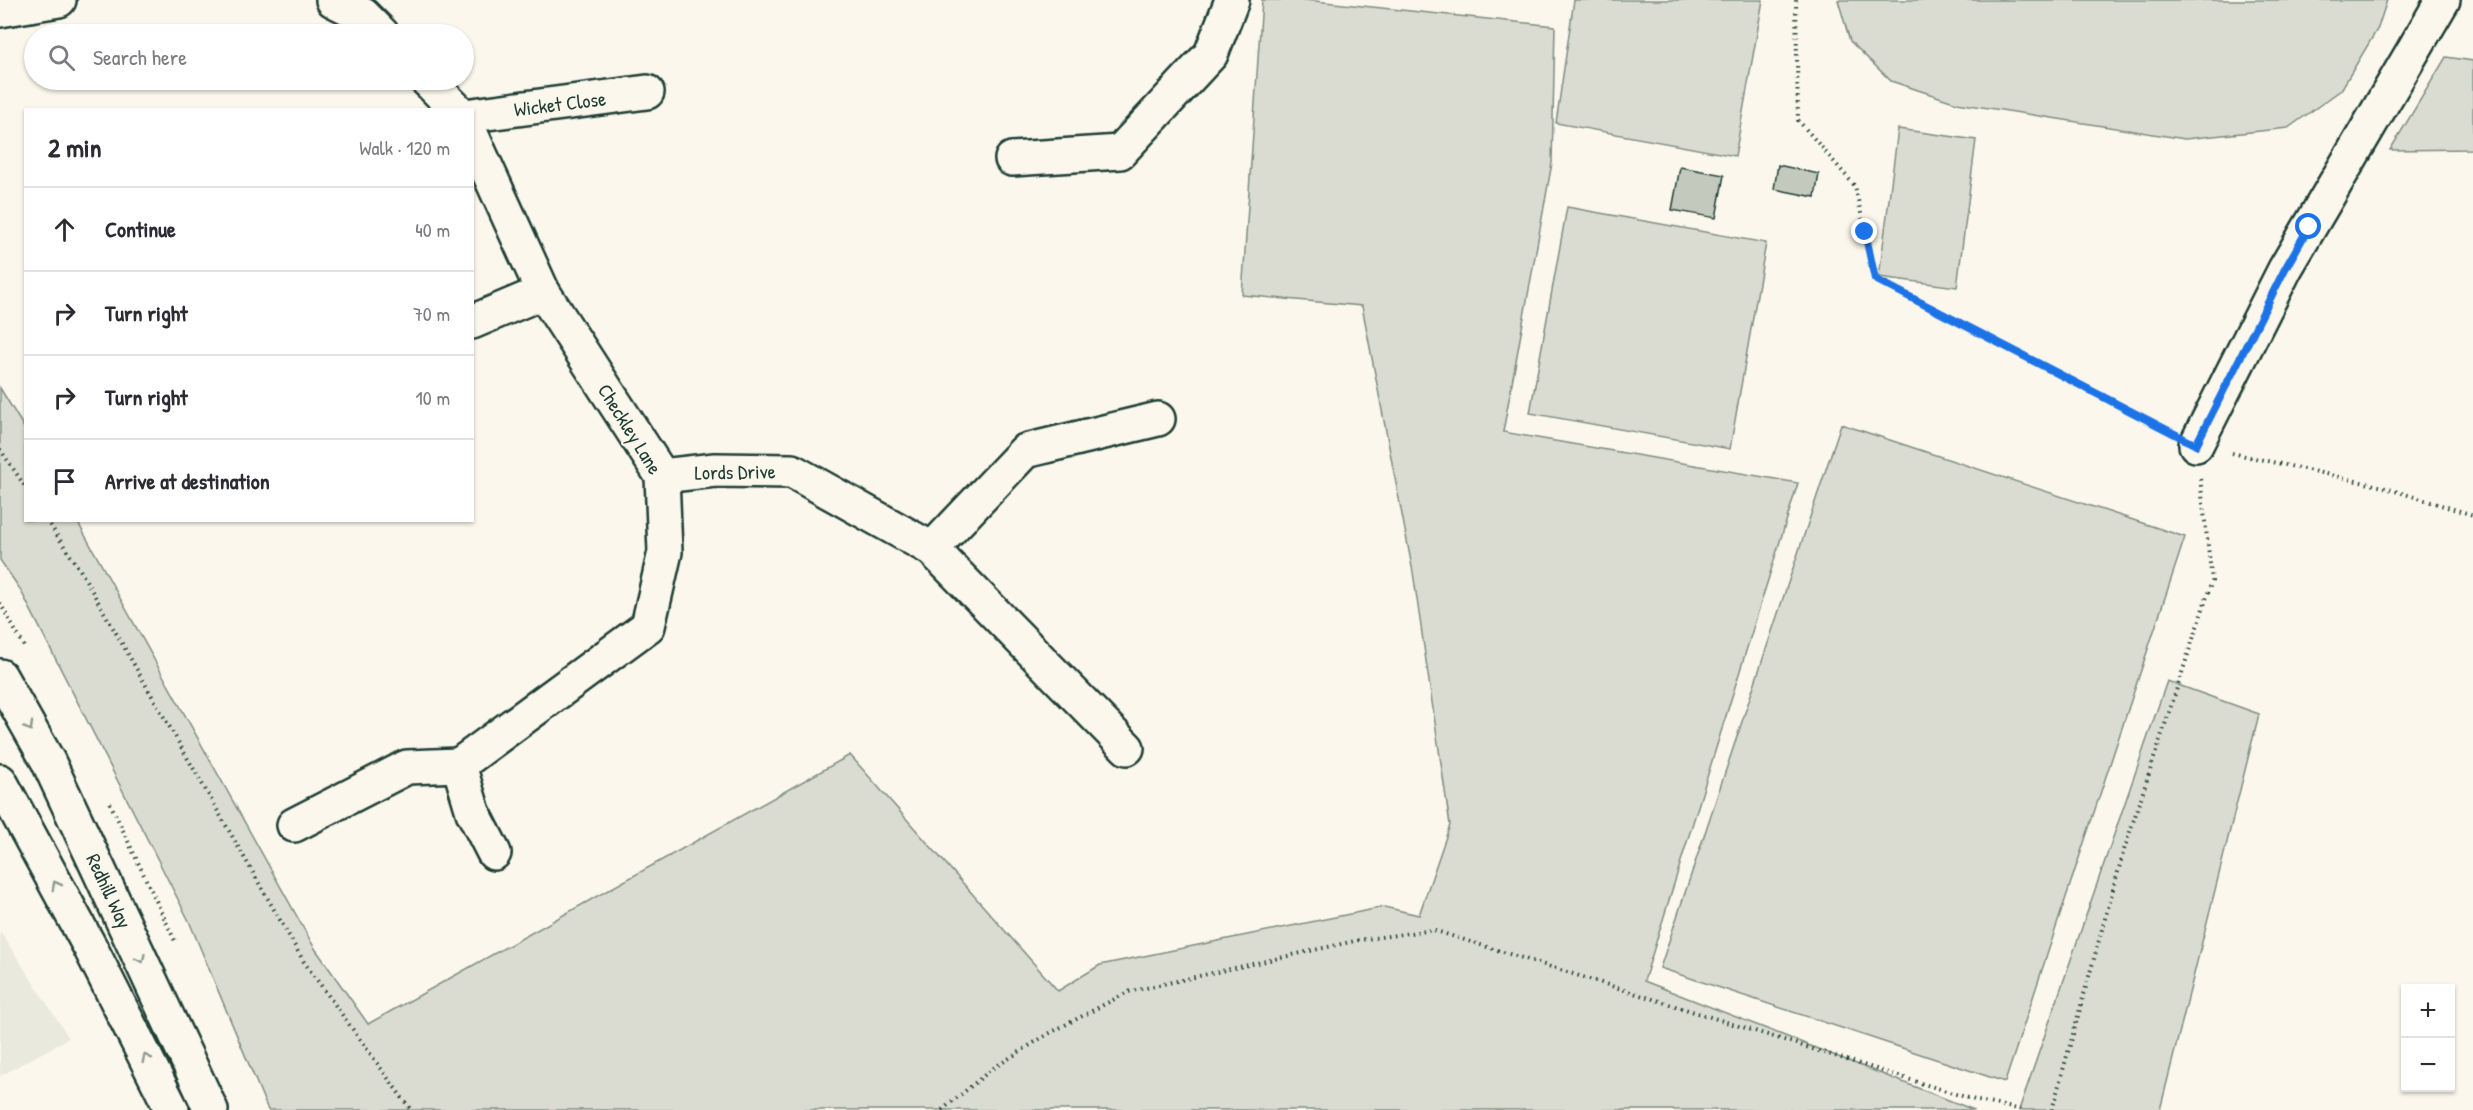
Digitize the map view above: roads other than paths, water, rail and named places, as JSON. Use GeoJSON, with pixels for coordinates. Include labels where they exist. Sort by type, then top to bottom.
{"type":"FeatureCollection","features":[{"type":"Feature","properties":{"kind":"street"},"geometry":{"type":"LineString","coordinates":[[0,10],[59,0]]}},
{"type":"Feature","properties":{"kind":"street"},"geometry":{"type":"LineString","coordinates":[[333,0],[371,17]]}},
{"type":"Feature","properties":{"kind":"street"},"geometry":{"type":"LineString","coordinates":[[1012,159],[1120,152],[1211,54],[1232,0]]}},
{"type":"Feature","properties":{"kind":"street"},"geometry":{"type":"LineString","coordinates":[[2196,445],[2285,269],[2443,0]]}},
{"type":"Feature","properties":{"kind":"street"},"geometry":{"type":"LineString","coordinates":[[437,90],[455,108]]}},
{"type":"Feature","properties":{"kind":"street","name":"Wicket Close"},"geometry":{"type":"LineString","coordinates":[[474,115],[647,92]]}},
{"type":"Feature","properties":{"kind":"street","name":"Checkley Lane"},"geometry":{"type":"LineString","coordinates":[[459,765],[648,626],[665,552],[662,476],[543,292],[474,140]]}},
{"type":"Feature","properties":{"kind":"street"},"geometry":{"type":"LineString","coordinates":[[474,321],[543,292]]}},
{"type":"Feature","properties":{"kind":"street"},"geometry":{"type":"LineString","coordinates":[[932,549],[1024,451],[1158,419]]}},
{"type":"Feature","properties":{"kind":"street","name":"Lords Drive"},"geometry":{"type":"LineString","coordinates":[[662,476],[715,470],[792,471],[932,549],[1127,748]]}},
{"type":"Feature","properties":{"kind":"street","name":"Redhill Way"},"geometry":{"type":"LineString","coordinates":[[0,676],[48,760],[210,1110]]}},
{"type":"Feature","properties":{"kind":"street"},"geometry":{"type":"LineString","coordinates":[[294,825],[407,767],[459,765],[473,812],[494,853]]}},
{"type":"Feature","properties":{"kind":"street","name":"Redhill Way"},"geometry":{"type":"LineString","coordinates":[[0,781],[90,947],[172,1110]]}}]}
